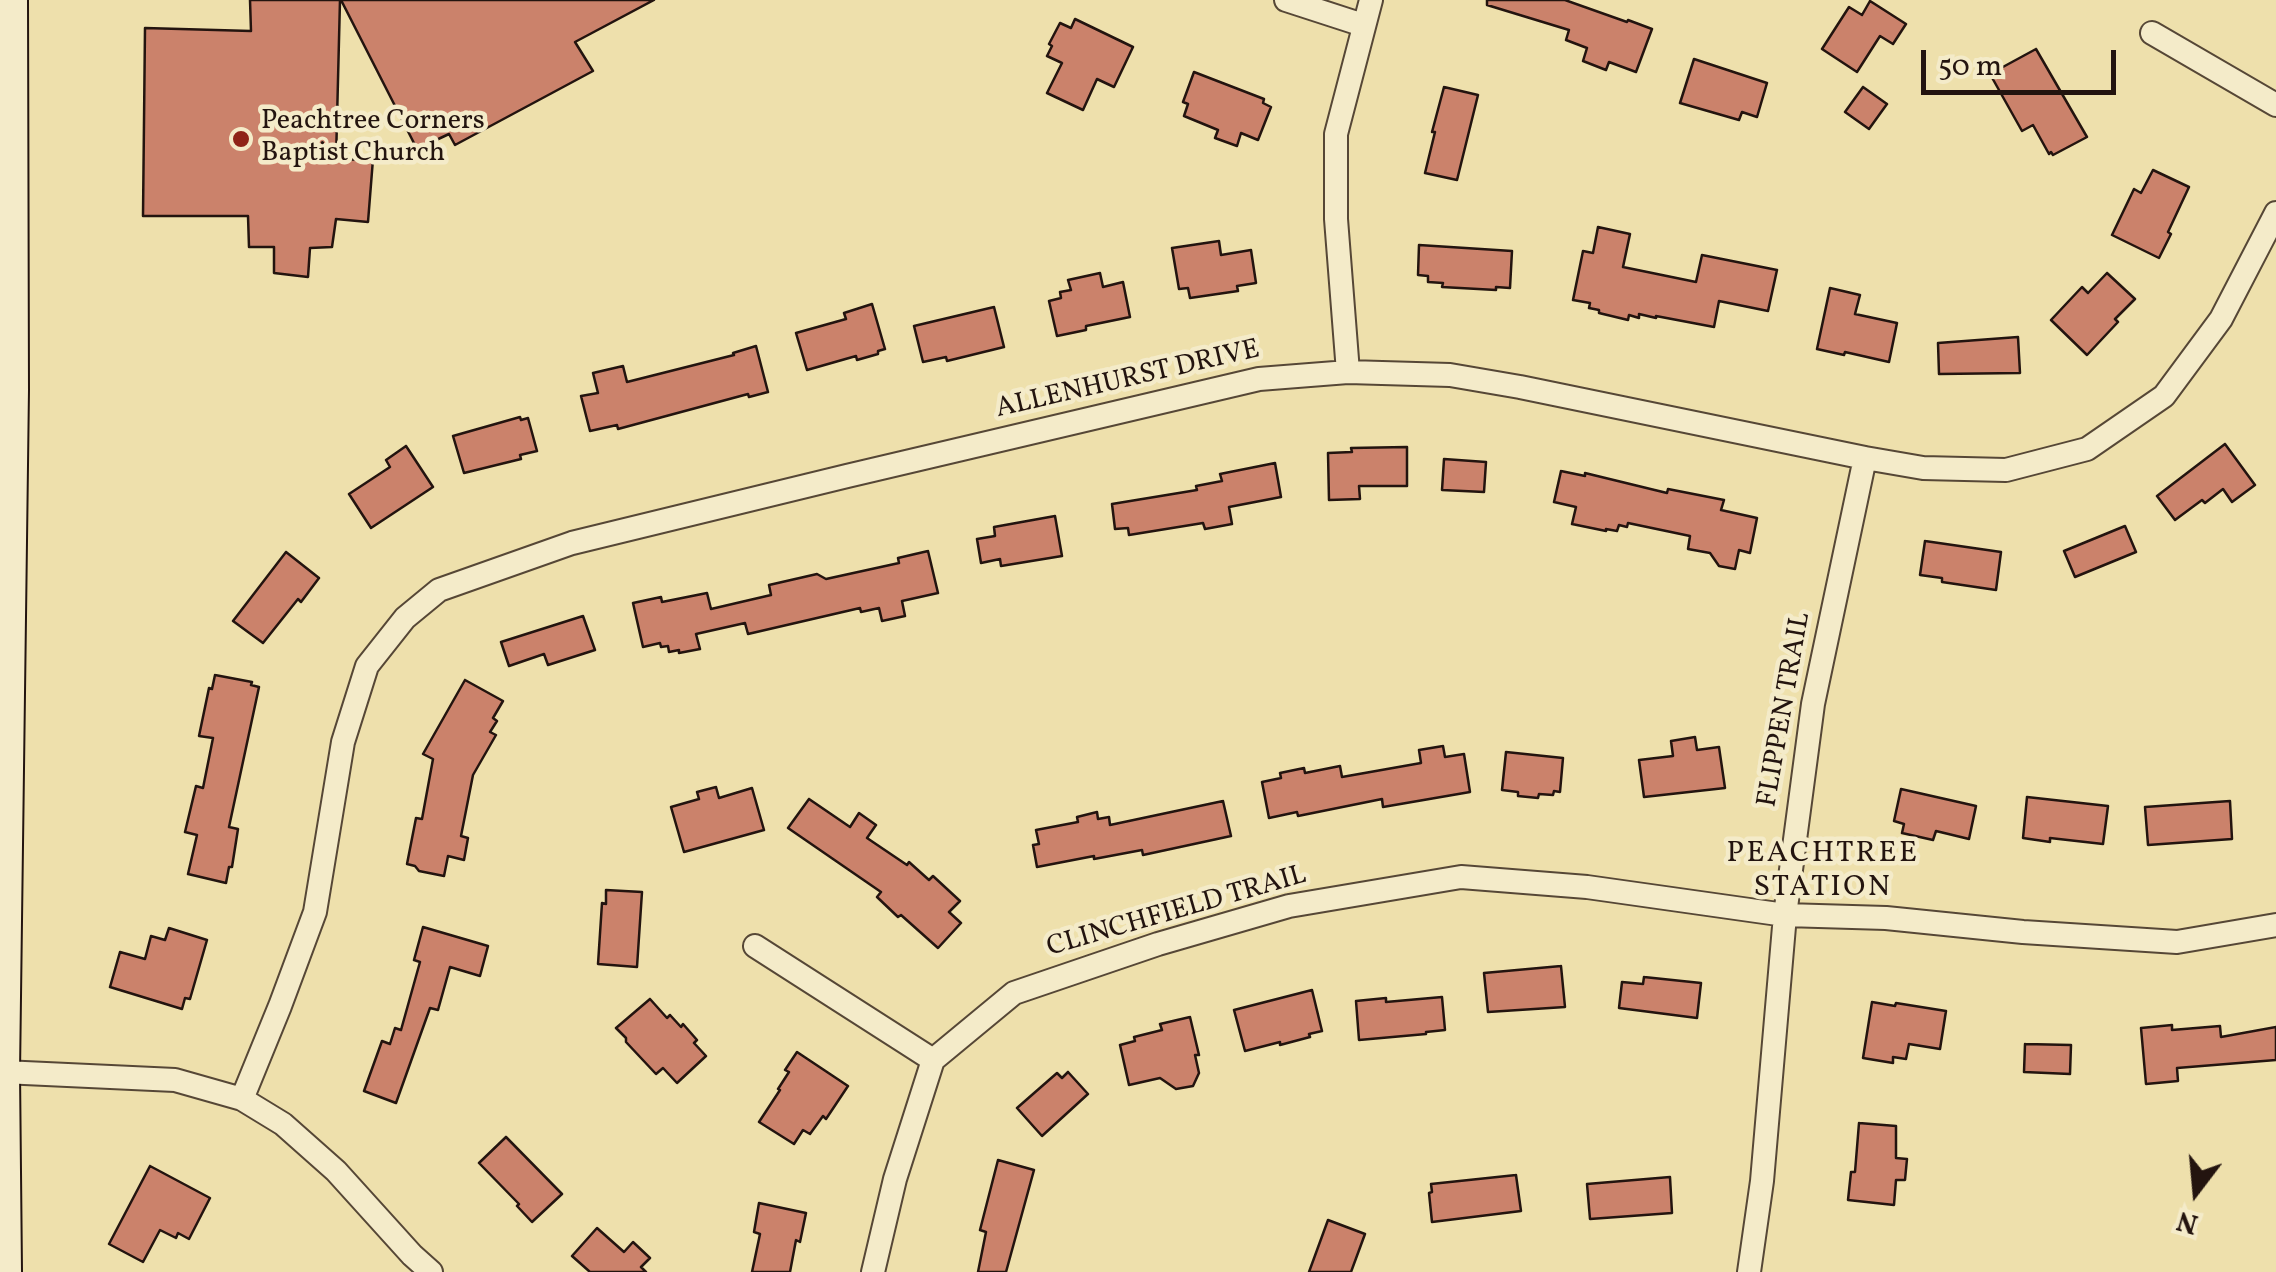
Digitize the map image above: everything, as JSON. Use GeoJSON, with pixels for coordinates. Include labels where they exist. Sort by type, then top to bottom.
{"type":"FeatureCollection","features":[{"type":"Feature","properties":{"kind":"street"},"geometry":{"type":"LineString","coordinates":[[3,1251],[12,389],[11,0]]}},
{"type":"Feature","properties":{"kind":"street"},"geometry":{"type":"LineString","coordinates":[[1286,0],[1363,25]]}},
{"type":"Feature","properties":{"kind":"street"},"geometry":{"type":"LineString","coordinates":[[1348,372],[1336,219],[1336,134],[1371,0]]}},
{"type":"Feature","properties":{"kind":"street"},"geometry":{"type":"LineString","coordinates":[[2152,32],[2276,105]]}},
{"type":"Feature","properties":{"kind":"street","name":"ALLENHURST DRIVE"},"geometry":{"type":"LineString","coordinates":[[242,1099],[315,912],[342,742],[367,666],[405,618],[440,590],[572,542],[1259,379],[1348,372],[1450,375],[1923,468],[2006,470],[2087,449],[2164,396],[2221,319],[2276,213]]}},
{"type":"Feature","properties":{"kind":"street","name":"FLIPPEN TRAIL"},"geometry":{"type":"LineString","coordinates":[[1749,1272],[1762,1181],[1785,915],[1812,704],[1865,458]]}},
{"type":"Feature","properties":{"kind":"street","name":"CLINCHFIELD TRAIL"},"geometry":{"type":"LineString","coordinates":[[933,1060],[1014,993],[1158,944],[1290,906],[1462,877],[1586,887],[1785,915],[1886,918],[2177,942],[2276,924]]}},
{"type":"Feature","properties":{"kind":"street"},"geometry":{"type":"LineString","coordinates":[[755,946],[933,1060],[895,1179],[873,1272]]}},
{"type":"Feature","properties":{"kind":"street"},"geometry":{"type":"LineString","coordinates":[[3,1072],[176,1080],[242,1099],[284,1124],[322,1160],[405,1263],[431,1272]]}},
{"type":"Feature","properties":{"kind":"building","name":"Peachtree Corners Baptist Church"},"geometry":{"type":"Polygon","coordinates":[[[250,0],[340,0],[336,160],[373,159],[368,222],[336,219],[332,247],[310,248],[308,277],[274,273],[274,247],[249,247],[248,216],[143,216],[145,28],[251,31],[250,0]]]}},
{"type":"Feature","properties":{"kind":"building"},"geometry":{"type":"Polygon","coordinates":[[[341,0],[654,0],[575,42],[593,71],[455,145],[449,134],[417,149],[341,0]]]}},
{"type":"Feature","properties":{"kind":"building"},"geometry":{"type":"Polygon","coordinates":[[[1487,0],[1565,0],[1652,29],[1636,72],[1609,62],[1606,70],[1583,61],[1587,48],[1566,40],[1569,30],[1487,5],[1487,0]]]}},
{"type":"Feature","properties":{"kind":"building"},"geometry":{"type":"Polygon","coordinates":[[[1870,1],[1906,24],[1893,44],[1880,36],[1857,72],[1822,49],[1849,7],[1862,15],[1870,1]]]}},
{"type":"Feature","properties":{"kind":"building"},"geometry":{"type":"Polygon","coordinates":[[[1075,19],[1133,47],[1114,87],[1097,79],[1083,110],[1047,93],[1062,63],[1047,56],[1052,46],[1049,44],[1060,23],[1071,28],[1075,19]]]}},
{"type":"Feature","properties":{"kind":"building"},"geometry":{"type":"Polygon","coordinates":[[[2036,49],[2087,137],[2053,155],[2033,125],[2022,131],[1990,74],[2036,49]]]}},
{"type":"Feature","properties":{"kind":"building"},"geometry":{"type":"Polygon","coordinates":[[[1694,59],[1767,83],[1757,117],[1742,112],[1739,120],[1680,103],[1694,59]]]}},
{"type":"Feature","properties":{"kind":"building"},"geometry":{"type":"Polygon","coordinates":[[[1194,72],[1264,99],[1263,103],[1271,107],[1258,140],[1241,133],[1237,146],[1215,138],[1218,130],[1184,116],[1188,104],[1183,102],[1194,72]]]}},
{"type":"Feature","properties":{"kind":"building"},"geometry":{"type":"Polygon","coordinates":[[[1444,87],[1478,95],[1457,180],[1425,173],[1444,87]]]}},
{"type":"Feature","properties":{"kind":"building"},"geometry":{"type":"Polygon","coordinates":[[[1863,87],[1887,104],[1869,129],[1845,112],[1863,87]]]}},
{"type":"Feature","properties":{"kind":"building"},"geometry":{"type":"Polygon","coordinates":[[[2153,170],[2189,187],[2159,258],[2112,235],[2134,189],[2141,193],[2153,170]]]}},
{"type":"Feature","properties":{"kind":"building"},"geometry":{"type":"Polygon","coordinates":[[[1598,227],[1630,234],[1623,267],[1696,282],[1702,255],[1777,270],[1768,311],[1719,301],[1714,327],[1656,316],[1629,315],[1628,320],[1599,313],[1589,308],[1590,303],[1573,300],[1583,251],[1593,253],[1598,227]]]}},
{"type":"Feature","properties":{"kind":"building"},"geometry":{"type":"Polygon","coordinates":[[[1219,241],[1221,255],[1251,250],[1256,283],[1237,286],[1238,291],[1190,298],[1188,288],[1179,289],[1172,248],[1219,241]]]}},
{"type":"Feature","properties":{"kind":"building"},"geometry":{"type":"Polygon","coordinates":[[[1419,245],[1512,251],[1510,288],[1442,287],[1443,283],[1428,282],[1428,276],[1418,275],[1419,245]]]}},
{"type":"Feature","properties":{"kind":"building"},"geometry":{"type":"Polygon","coordinates":[[[1100,273],[1103,287],[1123,282],[1130,317],[1057,336],[1049,301],[1061,298],[1060,292],[1071,290],[1068,280],[1100,273]]]}},
{"type":"Feature","properties":{"kind":"building"},"geometry":{"type":"Polygon","coordinates":[[[2107,273],[2135,299],[2087,355],[2051,320],[2082,287],[2088,293],[2107,273]]]}},
{"type":"Feature","properties":{"kind":"building"},"geometry":{"type":"Polygon","coordinates":[[[1830,288],[1860,295],[1855,314],[1897,323],[1889,362],[1817,349],[1830,288]]]}},
{"type":"Feature","properties":{"kind":"building"},"geometry":{"type":"Polygon","coordinates":[[[872,304],[885,349],[857,360],[856,356],[807,370],[796,333],[846,319],[844,313],[872,304]]]}},
{"type":"Feature","properties":{"kind":"building"},"geometry":{"type":"Polygon","coordinates":[[[994,307],[1004,347],[947,361],[946,357],[923,362],[914,326],[994,307]]]}},
{"type":"Feature","properties":{"kind":"building"},"geometry":{"type":"Polygon","coordinates":[[[2018,337],[2020,373],[1939,374],[1938,343],[2018,337]]]}},
{"type":"Feature","properties":{"kind":"building"},"geometry":{"type":"Polygon","coordinates":[[[756,346],[768,392],[618,429],[617,425],[590,431],[581,396],[598,393],[593,373],[623,366],[627,382],[756,346]]]}},
{"type":"Feature","properties":{"kind":"building"},"geometry":{"type":"Polygon","coordinates":[[[528,418],[537,451],[520,455],[521,459],[464,473],[453,436],[528,418]]]}},
{"type":"Feature","properties":{"kind":"building"},"geometry":{"type":"Polygon","coordinates":[[[2225,444],[2255,485],[2232,502],[2223,489],[2175,520],[2157,496],[2225,444]]]}},
{"type":"Feature","properties":{"kind":"building"},"geometry":{"type":"Polygon","coordinates":[[[406,446],[433,487],[371,528],[349,494],[390,467],[386,460],[406,446]]]}},
{"type":"Feature","properties":{"kind":"building"},"geometry":{"type":"Polygon","coordinates":[[[1407,447],[1407,486],[1359,486],[1360,499],[1329,500],[1328,453],[1352,452],[1351,448],[1407,447]]]}},
{"type":"Feature","properties":{"kind":"building"},"geometry":{"type":"Polygon","coordinates":[[[1444,459],[1486,462],[1484,492],[1442,490],[1444,459]]]}},
{"type":"Feature","properties":{"kind":"building"},"geometry":{"type":"Polygon","coordinates":[[[1275,463],[1281,497],[1229,507],[1232,524],[1205,529],[1203,523],[1129,535],[1128,528],[1115,529],[1112,504],[1197,490],[1196,486],[1222,481],[1220,474],[1275,463]]]}},
{"type":"Feature","properties":{"kind":"building"},"geometry":{"type":"Polygon","coordinates":[[[1561,471],[1667,493],[1668,489],[1724,500],[1721,510],[1757,518],[1750,553],[1739,550],[1735,569],[1719,566],[1710,553],[1688,549],[1690,536],[1628,523],[1627,527],[1619,525],[1617,531],[1572,524],[1576,507],[1554,502],[1561,471]]]}},
{"type":"Feature","properties":{"kind":"building"},"geometry":{"type":"Polygon","coordinates":[[[1055,516],[1062,556],[1001,566],[1000,559],[981,563],[977,539],[995,536],[994,527],[1055,516]]]}},
{"type":"Feature","properties":{"kind":"building"},"geometry":{"type":"Polygon","coordinates":[[[2125,526],[2136,552],[2075,577],[2064,551],[2125,526]]]}},
{"type":"Feature","properties":{"kind":"building"},"geometry":{"type":"Polygon","coordinates":[[[1925,541],[2001,552],[1996,590],[1920,575],[1925,541]]]}},
{"type":"Feature","properties":{"kind":"building"},"geometry":{"type":"Polygon","coordinates":[[[928,551],[938,593],[902,601],[905,616],[882,621],[879,608],[861,612],[860,608],[748,634],[745,623],[696,634],[700,649],[679,653],[669,652],[668,646],[661,647],[660,643],[643,647],[633,603],[707,593],[711,609],[771,595],[769,585],[817,574],[826,579],[899,563],[898,558],[928,551]]]}},
{"type":"Feature","properties":{"kind":"building"},"geometry":{"type":"Polygon","coordinates":[[[286,552],[319,578],[263,643],[233,621],[286,552]]]}},
{"type":"Feature","properties":{"kind":"building"},"geometry":{"type":"Polygon","coordinates":[[[583,616],[595,650],[548,665],[544,654],[509,666],[501,642],[583,616]]]}},
{"type":"Feature","properties":{"kind":"building"},"geometry":{"type":"Polygon","coordinates":[[[215,675],[259,687],[229,827],[238,829],[226,883],[188,874],[197,835],[185,832],[196,786],[203,788],[213,738],[199,736],[215,675]]]}},
{"type":"Feature","properties":{"kind":"building"},"geometry":{"type":"Polygon","coordinates":[[[465,680],[503,701],[490,732],[496,735],[473,775],[461,836],[468,838],[464,860],[448,856],[444,876],[407,864],[416,818],[422,819],[433,759],[423,754],[465,680]]]}},
{"type":"Feature","properties":{"kind":"building"},"geometry":{"type":"Polygon","coordinates":[[[1695,737],[1697,750],[1719,747],[1725,788],[1644,797],[1639,760],[1673,756],[1671,741],[1695,737]]]}},
{"type":"Feature","properties":{"kind":"building"},"geometry":{"type":"Polygon","coordinates":[[[1443,746],[1445,757],[1464,754],[1470,792],[1383,807],[1382,799],[1269,818],[1262,782],[1281,778],[1280,773],[1340,766],[1342,777],[1421,763],[1419,750],[1443,746]]]}},
{"type":"Feature","properties":{"kind":"building"},"geometry":{"type":"Polygon","coordinates":[[[1506,752],[1563,758],[1560,792],[1539,794],[1538,798],[1502,790],[1506,752]]]}},
{"type":"Feature","properties":{"kind":"building"},"geometry":{"type":"Polygon","coordinates":[[[716,787],[719,798],[752,788],[764,830],[684,852],[671,807],[699,799],[697,792],[716,787]]]}},
{"type":"Feature","properties":{"kind":"building"},"geometry":{"type":"Polygon","coordinates":[[[1901,789],[1976,806],[1969,839],[1936,831],[1933,840],[1902,833],[1904,824],[1894,821],[1901,789]]]}},
{"type":"Feature","properties":{"kind":"building"},"geometry":{"type":"Polygon","coordinates":[[[2027,797],[2108,806],[2103,844],[2023,838],[2027,797]]]}},
{"type":"Feature","properties":{"kind":"building"},"geometry":{"type":"Polygon","coordinates":[[[809,799],[850,827],[859,813],[876,825],[867,838],[907,865],[909,862],[929,880],[933,876],[960,901],[949,912],[961,923],[938,948],[877,897],[881,892],[788,828],[809,799]]]}},
{"type":"Feature","properties":{"kind":"building"},"geometry":{"type":"Polygon","coordinates":[[[1223,801],[1231,836],[1143,855],[1142,850],[1037,867],[1033,845],[1039,844],[1036,830],[1078,822],[1077,817],[1097,812],[1098,819],[1109,817],[1110,825],[1223,801]]]}},
{"type":"Feature","properties":{"kind":"building"},"geometry":{"type":"Polygon","coordinates":[[[2230,801],[2232,839],[2148,845],[2145,807],[2230,801]]]}},
{"type":"Feature","properties":{"kind":"building"},"geometry":{"type":"Polygon","coordinates":[[[606,890],[642,892],[637,967],[598,964],[606,890]]]}},
{"type":"Feature","properties":{"kind":"building"},"geometry":{"type":"Polygon","coordinates":[[[423,927],[488,946],[480,976],[450,967],[438,1010],[430,1008],[396,1103],[364,1091],[382,1041],[390,1044],[395,1028],[401,1030],[420,962],[414,960],[423,927]]]}},
{"type":"Feature","properties":{"kind":"building"},"geometry":{"type":"Polygon","coordinates":[[[169,928],[207,940],[190,999],[185,998],[182,1009],[110,987],[120,952],[145,959],[151,936],[165,940],[169,928]]]}},
{"type":"Feature","properties":{"kind":"building"},"geometry":{"type":"Polygon","coordinates":[[[1561,966],[1565,1007],[1488,1012],[1484,973],[1561,966]]]}},
{"type":"Feature","properties":{"kind":"building"},"geometry":{"type":"Polygon","coordinates":[[[1644,977],[1701,983],[1697,1018],[1619,1008],[1622,982],[1643,984],[1644,977]]]}},
{"type":"Feature","properties":{"kind":"building"},"geometry":{"type":"Polygon","coordinates":[[[1312,990],[1322,1031],[1245,1051],[1234,1010],[1312,990]]]}},
{"type":"Feature","properties":{"kind":"building"},"geometry":{"type":"Polygon","coordinates":[[[1442,997],[1445,1030],[1359,1040],[1356,1001],[1442,997]]]}},
{"type":"Feature","properties":{"kind":"building"},"geometry":{"type":"Polygon","coordinates":[[[650,999],[667,1018],[670,1015],[681,1027],[683,1024],[706,1056],[677,1083],[663,1068],[656,1074],[616,1028],[650,999]]]}},
{"type":"Feature","properties":{"kind":"building"},"geometry":{"type":"Polygon","coordinates":[[[1872,1002],[1946,1011],[1940,1049],[1909,1044],[1906,1059],[1893,1057],[1893,1063],[1863,1058],[1872,1002]]]}},
{"type":"Feature","properties":{"kind":"building"},"geometry":{"type":"Polygon","coordinates":[[[1190,1017],[1199,1055],[1195,1055],[1199,1073],[1193,1086],[1176,1089],[1160,1078],[1129,1085],[1120,1045],[1162,1030],[1160,1024],[1190,1017]]]}},
{"type":"Feature","properties":{"kind":"building"},"geometry":{"type":"Polygon","coordinates":[[[2172,1025],[2172,1030],[2220,1026],[2221,1037],[2276,1027],[2276,1060],[2177,1068],[2178,1081],[2146,1084],[2141,1028],[2172,1025]]]}},
{"type":"Feature","properties":{"kind":"building"},"geometry":{"type":"Polygon","coordinates":[[[2025,1044],[2071,1045],[2070,1074],[2024,1072],[2025,1044]]]}},
{"type":"Feature","properties":{"kind":"building"},"geometry":{"type":"Polygon","coordinates":[[[797,1052],[848,1086],[826,1119],[823,1116],[810,1134],[803,1130],[794,1144],[759,1122],[780,1090],[789,1072],[785,1070],[797,1052]]]}},
{"type":"Feature","properties":{"kind":"building"},"geometry":{"type":"Polygon","coordinates":[[[1068,1072],[1088,1094],[1042,1136],[1017,1108],[1057,1073],[1062,1078],[1068,1072]]]}},
{"type":"Feature","properties":{"kind":"building"},"geometry":{"type":"Polygon","coordinates":[[[1859,1123],[1896,1126],[1896,1158],[1907,1159],[1905,1180],[1896,1180],[1894,1205],[1848,1200],[1859,1123]]]}},
{"type":"Feature","properties":{"kind":"building"},"geometry":{"type":"Polygon","coordinates":[[[506,1137],[562,1194],[532,1222],[479,1163],[506,1137]]]}},
{"type":"Feature","properties":{"kind":"building"},"geometry":{"type":"Polygon","coordinates":[[[998,1160],[1034,1170],[1006,1272],[978,1272],[986,1232],[980,1230],[998,1160]]]}},
{"type":"Feature","properties":{"kind":"building"},"geometry":{"type":"Polygon","coordinates":[[[150,1166],[210,1198],[189,1239],[160,1230],[143,1262],[109,1244],[150,1166]]]}},
{"type":"Feature","properties":{"kind":"building"},"geometry":{"type":"Polygon","coordinates":[[[1516,1175],[1521,1211],[1432,1222],[1431,1184],[1516,1175]]]}},
{"type":"Feature","properties":{"kind":"building"},"geometry":{"type":"Polygon","coordinates":[[[1670,1177],[1672,1213],[1590,1219],[1587,1184],[1670,1177]]]}},
{"type":"Feature","properties":{"kind":"building"},"geometry":{"type":"Polygon","coordinates":[[[759,1203],[806,1213],[790,1272],[752,1272],[760,1234],[754,1232],[759,1203]]]}},
{"type":"Feature","properties":{"kind":"building"},"geometry":{"type":"Polygon","coordinates":[[[1328,1220],[1365,1234],[1351,1272],[1309,1272],[1328,1220]]]}},
{"type":"Feature","properties":{"kind":"building"},"geometry":{"type":"Polygon","coordinates":[[[597,1228],[624,1252],[633,1242],[650,1258],[641,1267],[646,1272],[590,1272],[572,1256],[597,1228]]]}},
{"type":"Feature","properties":{"kind":"place","name":"Peachtree Corners Baptist Church"},"geometry":{"type":"Point","coordinates":[241,139]}},
{"type":"Feature","properties":{"kind":"district","name":"PEACHTREE STATION"},"geometry":{"type":"Point","coordinates":[1823,872]}}]}
